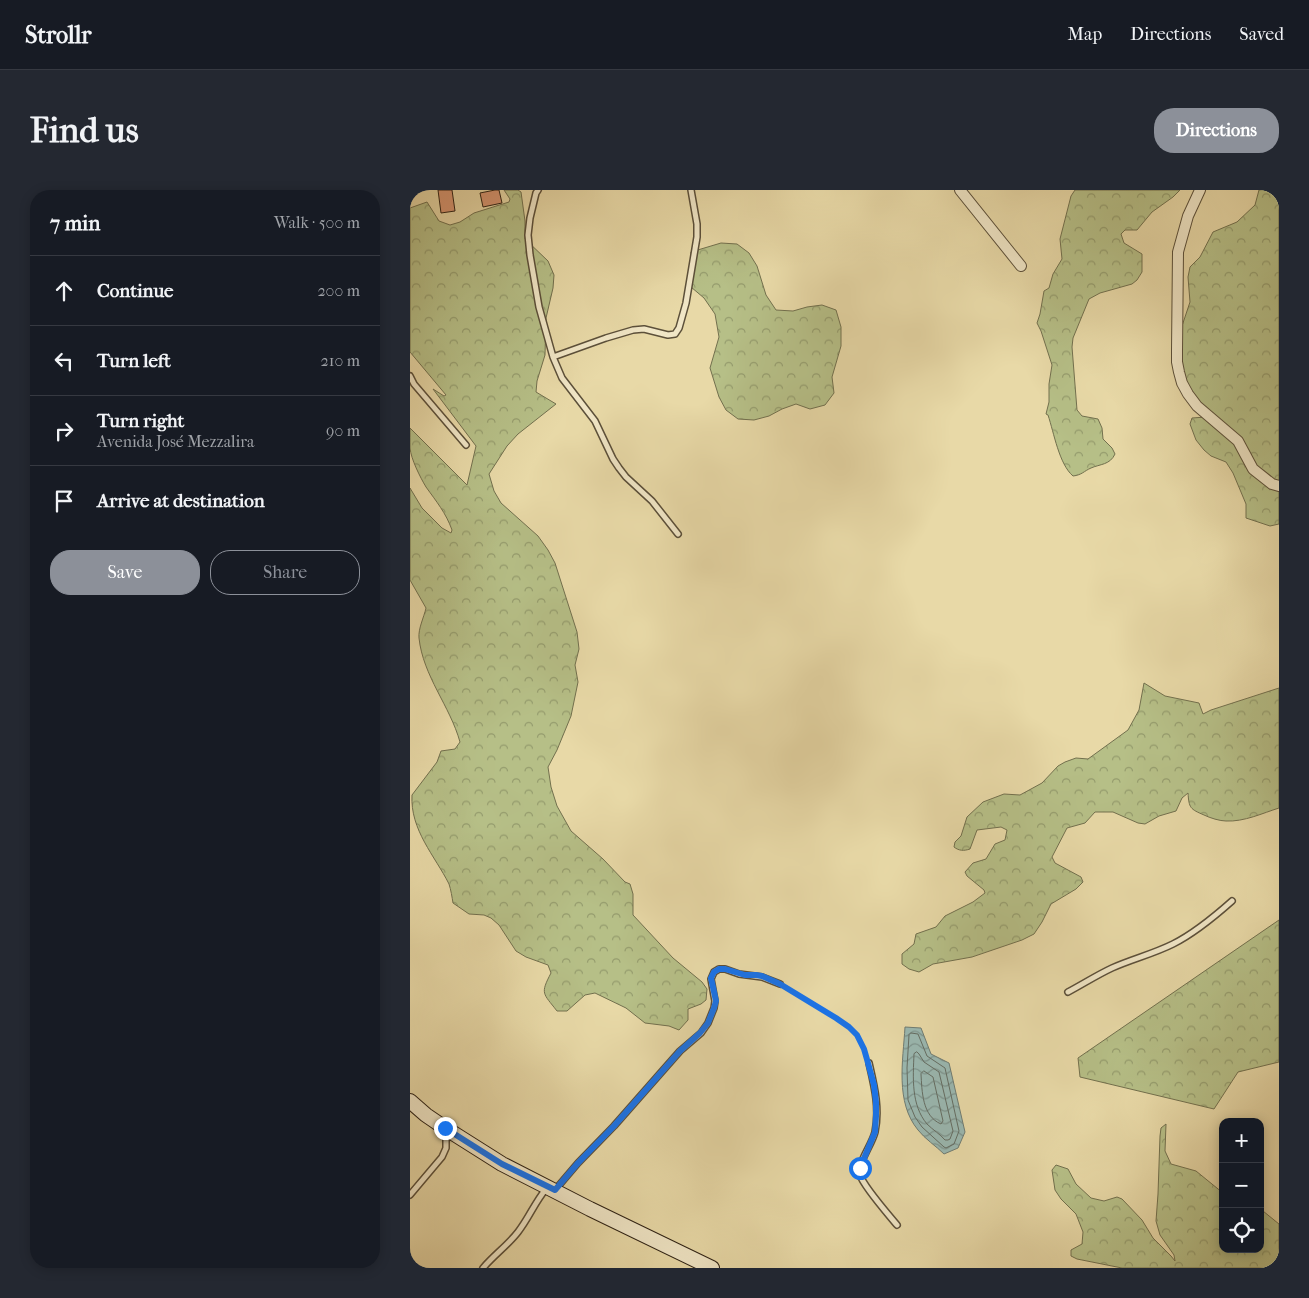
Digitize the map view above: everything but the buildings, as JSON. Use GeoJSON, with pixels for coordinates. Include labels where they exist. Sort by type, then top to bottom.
{"type":"FeatureCollection","features":[{"type":"Feature","properties":{"kind":"main road"},"geometry":{"type":"LineString","coordinates":[[410,1101],[426,1115],[502,1164],[712,1268]]}},
{"type":"Feature","properties":{"kind":"street"},"geometry":{"type":"LineString","coordinates":[[960,190],[1021,266]]}},
{"type":"Feature","properties":{"kind":"street"},"geometry":{"type":"LineString","coordinates":[[1200,190],[1188,216],[1178,252],[1177,362],[1179,372],[1182,383],[1197,406],[1238,441],[1253,469],[1272,484],[1279,486]]}},
{"type":"Feature","properties":{"kind":"lane"},"geometry":{"type":"LineString","coordinates":[[538,190],[530,218],[528,235],[539,307],[553,357],[562,378],[595,421],[619,468],[652,501],[678,534]]}},
{"type":"Feature","properties":{"kind":"lane"},"geometry":{"type":"LineString","coordinates":[[553,357],[633,330],[644,329],[668,335],[675,334],[679,328],[686,303],[697,237],[697,224],[691,190]]}},
{"type":"Feature","properties":{"kind":"lane"},"geometry":{"type":"LineString","coordinates":[[410,376],[414,384],[466,445]]}},
{"type":"Feature","properties":{"kind":"lane"},"geometry":{"type":"LineString","coordinates":[[1068,992],[1114,967],[1147,956],[1174,944],[1209,921],[1232,901]]}},
{"type":"Feature","properties":{"kind":"lane"},"geometry":{"type":"LineString","coordinates":[[483,1268],[520,1230],[533,1207],[614,1126],[680,1051],[708,1023],[716,1001],[711,978],[714,972],[719,969],[725,969],[740,974],[762,976],[780,984]]}},
{"type":"Feature","properties":{"kind":"lane"},"geometry":{"type":"LineString","coordinates":[[868,1063],[876,1102],[875,1132],[862,1162],[860,1173],[865,1184],[897,1225]]}},
{"type":"Feature","properties":{"kind":"lane"},"geometry":{"type":"LineString","coordinates":[[410,1194],[442,1156],[446,1148],[445,1128]]}},
{"type":"Feature","properties":{"kind":"path"},"geometry":{"type":"LineString","coordinates":[[780,984],[849,1027],[857,1035],[868,1063]]}},
{"type":"Feature","properties":{"kind":"green space"},"geometry":{"type":"Polygon","coordinates":[[[504,190],[518,190],[521,192],[525,221],[525,239],[548,261],[554,275],[546,318],[545,355],[537,381],[536,392],[556,404],[518,434],[507,446],[489,474],[494,491],[501,503],[538,536],[548,550],[555,563],[577,632],[579,649],[575,665],[578,682],[571,716],[548,767],[551,787],[557,806],[571,831],[603,859],[625,882],[630,884],[633,894],[633,915],[673,958],[702,982],[707,989],[706,1000],[688,1009],[688,1020],[679,1030],[669,1026],[645,1023],[626,1008],[595,993],[585,995],[567,1011],[557,1011],[546,997],[544,990],[551,973],[548,965],[516,951],[499,925],[491,918],[484,915],[469,914],[453,903],[449,884],[424,842],[412,808],[412,795],[437,762],[441,751],[455,749],[460,742],[456,729],[431,678],[419,638],[420,627],[426,608],[410,580],[410,488],[422,508],[442,528],[451,533],[452,530],[414,463],[410,448],[410,428],[467,485],[476,446],[433,389],[444,396],[446,395],[410,352],[410,208],[427,202],[439,221],[450,225],[460,222],[474,213],[509,202],[510,199],[504,190]]]}},
{"type":"Feature","properties":{"kind":"green space"},"geometry":{"type":"Polygon","coordinates":[[[1075,190],[1180,190],[1152,212],[1137,230],[1125,230],[1121,234],[1124,243],[1142,254],[1142,272],[1132,284],[1100,293],[1089,299],[1073,338],[1077,410],[1082,416],[1098,419],[1102,428],[1103,439],[1115,454],[1108,462],[1073,476],[1064,464],[1048,415],[1046,414],[1049,402],[1052,365],[1037,323],[1044,291],[1049,288],[1053,274],[1062,259],[1060,239],[1071,196],[1075,190]]]}},
{"type":"Feature","properties":{"kind":"green space"},"geometry":{"type":"Polygon","coordinates":[[[1259,190],[1269,190],[1269,192],[1271,190],[1279,190],[1279,524],[1270,526],[1246,518],[1246,504],[1233,473],[1226,462],[1211,456],[1196,440],[1190,424],[1192,418],[1206,417],[1186,395],[1179,365],[1181,329],[1190,302],[1188,277],[1190,267],[1200,257],[1213,232],[1237,222],[1255,205],[1259,190]]]}},
{"type":"Feature","properties":{"kind":"green space"},"geometry":{"type":"Polygon","coordinates":[[[721,243],[737,244],[749,253],[757,266],[766,295],[776,310],[793,311],[822,305],[836,310],[841,327],[841,346],[832,377],[834,393],[825,405],[810,409],[796,404],[769,416],[754,420],[738,419],[726,410],[719,397],[710,368],[719,337],[715,314],[704,298],[691,287],[691,252],[721,243]]]}},
{"type":"Feature","properties":{"kind":"green space"},"geometry":{"type":"Polygon","coordinates":[[[1144,683],[1165,696],[1199,703],[1203,714],[1279,688],[1279,808],[1246,819],[1221,820],[1209,817],[1193,809],[1189,802],[1188,793],[1182,798],[1176,811],[1159,816],[1145,824],[1138,823],[1113,812],[1095,812],[1085,823],[1067,828],[1052,857],[1055,863],[1081,877],[1083,882],[1076,889],[1051,904],[1034,934],[972,957],[933,964],[919,972],[909,969],[902,964],[902,954],[914,944],[916,934],[936,927],[945,916],[973,902],[985,893],[965,872],[973,863],[986,859],[995,844],[1005,840],[1007,830],[1001,827],[977,830],[970,849],[960,850],[954,847],[955,842],[961,836],[967,817],[983,802],[1004,794],[1020,795],[1042,783],[1058,766],[1065,762],[1076,758],[1088,759],[1128,730],[1139,710],[1144,683]]]}},
{"type":"Feature","properties":{"kind":"green space"},"geometry":{"type":"Polygon","coordinates":[[[1279,920],[1279,1062],[1238,1072],[1214,1109],[1080,1077],[1078,1058],[1279,920]]]}},
{"type":"Feature","properties":{"kind":"green space"},"geometry":{"type":"Polygon","coordinates":[[[1166,1124],[1165,1151],[1171,1164],[1196,1171],[1219,1190],[1219,1253],[1264,1253],[1264,1212],[1279,1224],[1279,1268],[1122,1268],[1077,1259],[1071,1256],[1071,1250],[1082,1244],[1083,1232],[1076,1214],[1055,1190],[1052,1170],[1056,1165],[1068,1169],[1076,1184],[1091,1198],[1104,1201],[1117,1197],[1122,1199],[1142,1220],[1153,1238],[1175,1261],[1174,1255],[1160,1235],[1156,1221],[1161,1128],[1166,1124]]]}},
{"type":"Feature","properties":{"kind":"water"},"geometry":{"type":"Polygon","coordinates":[[[905,1027],[921,1028],[931,1054],[949,1063],[965,1132],[958,1148],[944,1154],[918,1130],[906,1107],[902,1081],[905,1027]]]}},
{"type":"Feature","properties":{"kind":"route"},"geometry":{"type":"LineString","coordinates":[[445,1128],[502,1164],[555,1190],[680,1051],[708,1023],[716,1001],[711,978],[714,972],[719,969],[725,969],[745,975],[762,976],[780,984],[836,1018],[857,1035],[868,1063],[876,1102],[875,1132],[860,1168]]}}]}
